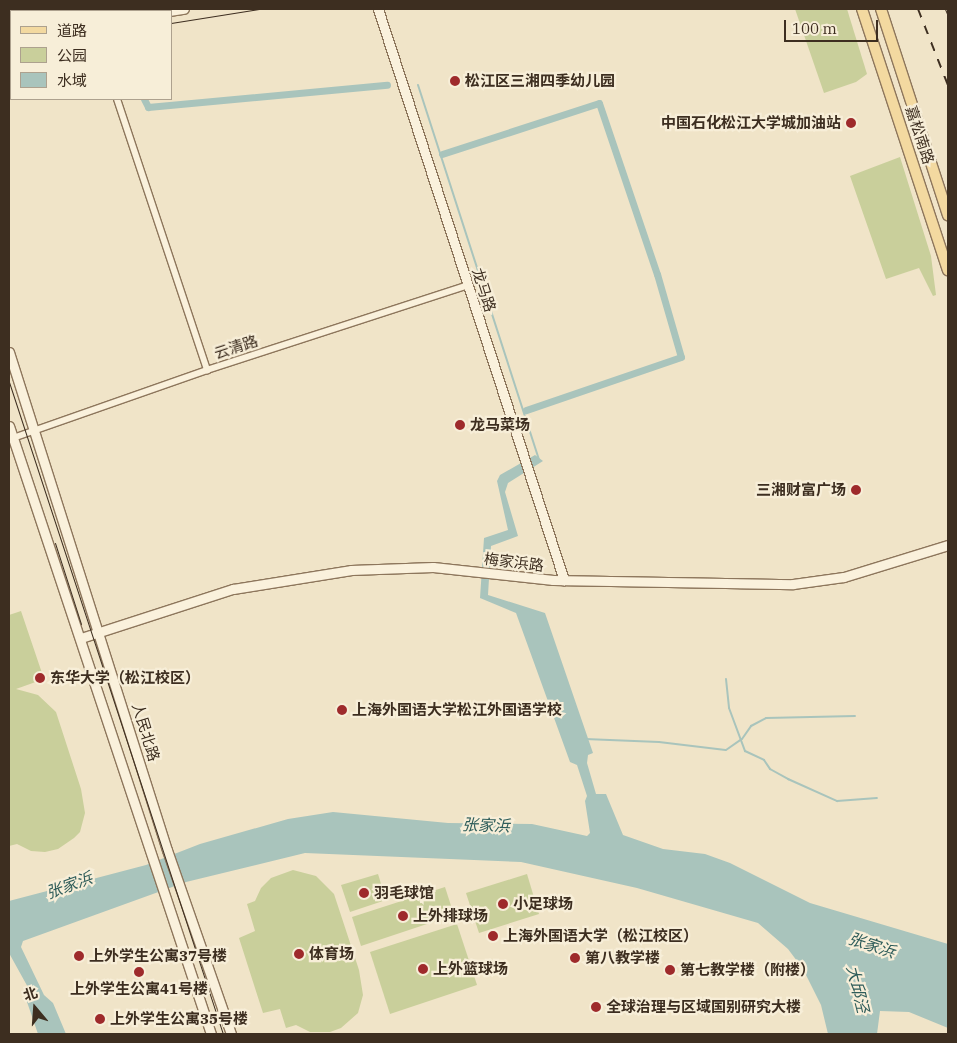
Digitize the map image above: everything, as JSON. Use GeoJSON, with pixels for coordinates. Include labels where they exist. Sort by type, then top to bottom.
{"type":"FeatureCollection","features":[{"type":"Feature","properties":{"kind":"main road","name":"龙马路"},"geometry":{"type":"LineString","coordinates":[[378,9],[522,458],[564,580]]}},
{"type":"Feature","properties":{"kind":"main road","name":"嘉松南路"},"geometry":{"type":"LineString","coordinates":[[862,9],[948,270]]}},
{"type":"Feature","properties":{"kind":"main road","name":"嘉松南路"},"geometry":{"type":"LineString","coordinates":[[881,9],[948,215]]}},
{"type":"Feature","properties":{"kind":"main road","name":"人民北路"},"geometry":{"type":"LineString","coordinates":[[9,352],[100,632],[167,850],[231,1034]]}},
{"type":"Feature","properties":{"kind":"main road"},"geometry":{"type":"LineString","coordinates":[[9,426],[211,1034]]}},
{"type":"Feature","properties":{"kind":"main road","name":"梅家浜路"},"geometry":{"type":"LineString","coordinates":[[81,638],[233,589],[352,570],[394,566],[564,580],[793,584],[844,577],[948,545]]}},
{"type":"Feature","properties":{"kind":"street"},"geometry":{"type":"LineString","coordinates":[[117,100],[207,370]]}},
{"type":"Feature","properties":{"kind":"street","name":"云清路"},"geometry":{"type":"LineString","coordinates":[[13,438],[207,370],[468,285]]}},
{"type":"Feature","properties":{"kind":"green space"},"geometry":{"type":"Polygon","coordinates":[[[795,9],[847,9],[867,74],[856,82],[824,93],[795,9]]]}},
{"type":"Feature","properties":{"kind":"green space"},"geometry":{"type":"Polygon","coordinates":[[[900,157],[931,256],[936,295],[933,296],[919,268],[886,279],[850,176],[900,157]]]}},
{"type":"Feature","properties":{"kind":"green space"},"geometry":{"type":"Polygon","coordinates":[[[21,611],[44,679],[16,689],[38,695],[56,712],[81,789],[85,813],[80,832],[74,838],[58,849],[45,852],[31,851],[17,844],[9,846],[9,615],[21,611]]]}},
{"type":"Feature","properties":{"kind":"green space","name":"体育场"},"geometry":{"type":"Polygon","coordinates":[[[293,870],[316,876],[334,894],[359,970],[363,995],[358,1013],[341,1028],[330,1032],[310,1032],[296,1025],[286,1028],[280,1009],[263,1013],[239,938],[255,931],[247,904],[255,901],[261,888],[271,878],[293,870]]]}},
{"type":"Feature","properties":{"kind":"green space","name":"羽毛球馆"},"geometry":{"type":"Polygon","coordinates":[[[378,874],[386,900],[350,912],[341,885],[378,874]]]}},
{"type":"Feature","properties":{"kind":"green space","name":"小足球场"},"geometry":{"type":"Polygon","coordinates":[[[527,874],[539,914],[479,933],[466,893],[527,874]]]}},
{"type":"Feature","properties":{"kind":"green space","name":"上外排球场"},"geometry":{"type":"Polygon","coordinates":[[[445,887],[454,915],[361,946],[352,917],[445,887]]]}},
{"type":"Feature","properties":{"kind":"green space","name":"上外篮球场"},"geometry":{"type":"Polygon","coordinates":[[[457,924],[477,985],[390,1014],[370,952],[457,924]]]}},
{"type":"Feature","properties":{"kind":"water"},"geometry":{"type":"Polygon","coordinates":[[[535,455],[543,461],[508,483],[505,492],[518,536],[491,546],[488,595],[545,613],[593,753],[588,755],[587,763],[596,794],[606,794],[623,835],[663,849],[705,854],[730,863],[810,903],[948,944],[948,1028],[909,1012],[880,1011],[877,1034],[828,1034],[821,1005],[803,969],[788,949],[758,923],[637,888],[521,862],[305,853],[186,882],[23,941],[21,947],[44,995],[53,1003],[66,1034],[38,1034],[26,999],[30,991],[9,953],[9,901],[146,865],[200,844],[288,819],[333,812],[448,823],[532,824],[587,836],[590,833],[585,801],[587,796],[577,765],[570,762],[516,613],[480,598],[484,538],[508,530],[497,481],[500,475],[535,455]]]}},
{"type":"Feature","properties":{"kind":"waterway"},"geometry":{"type":"LineString","coordinates":[[144,100],[148,107],[387,85]]}},
{"type":"Feature","properties":{"kind":"waterway"},"geometry":{"type":"LineString","coordinates":[[418,85],[539,459]]}},
{"type":"Feature","properties":{"kind":"waterway"},"geometry":{"type":"LineString","coordinates":[[442,154],[599,103],[657,274],[681,357],[526,410]]}},
{"type":"Feature","properties":{"kind":"waterway"},"geometry":{"type":"LineString","coordinates":[[726,679],[729,708],[745,751],[764,760],[770,769],[788,779],[837,801],[877,798]]}},
{"type":"Feature","properties":{"kind":"waterway"},"geometry":{"type":"LineString","coordinates":[[585,739],[659,742],[726,750],[742,739],[751,726],[766,718],[855,716]]}},
{"type":"Feature","properties":{"kind":"tram line"},"geometry":{"type":"LineString","coordinates":[[172,23],[259,9]]}},
{"type":"Feature","properties":{"kind":"tram line"},"geometry":{"type":"LineString","coordinates":[[945,9],[948,16]]}},
{"type":"Feature","properties":{"kind":"tram line"},"geometry":{"type":"LineString","coordinates":[[9,382],[223,1034]]}},
{"type":"Feature","properties":{"kind":"tram line"},"geometry":{"type":"LineString","coordinates":[[55,543],[81,624]]}},
{"type":"Feature","properties":{"kind":"railway"},"geometry":{"type":"LineString","coordinates":[[918,9],[948,85]]}},
{"type":"Feature","properties":{"kind":"place","name":"松江区三湘四季幼儿园"},"geometry":{"type":"Point","coordinates":[455,81]}},
{"type":"Feature","properties":{"kind":"place","name":"中国石化松江大学城加油站"},"geometry":{"type":"Point","coordinates":[851,123]}},
{"type":"Feature","properties":{"kind":"place","name":"龙马菜场"},"geometry":{"type":"Point","coordinates":[460,425]}},
{"type":"Feature","properties":{"kind":"place","name":"三湘财富广场"},"geometry":{"type":"Point","coordinates":[856,490]}},
{"type":"Feature","properties":{"kind":"place","name":"东华大学（松江校区）"},"geometry":{"type":"Point","coordinates":[40,678]}},
{"type":"Feature","properties":{"kind":"place","name":"上海外国语大学松江外国语学校"},"geometry":{"type":"Point","coordinates":[342,710]}},
{"type":"Feature","properties":{"kind":"place","name":"羽毛球馆"},"geometry":{"type":"Point","coordinates":[364,893]}},
{"type":"Feature","properties":{"kind":"place","name":"小足球场"},"geometry":{"type":"Point","coordinates":[503,904]}},
{"type":"Feature","properties":{"kind":"place","name":"上外排球场"},"geometry":{"type":"Point","coordinates":[403,916]}},
{"type":"Feature","properties":{"kind":"place","name":"上海外国语大学（松江校区）"},"geometry":{"type":"Point","coordinates":[493,936]}},
{"type":"Feature","properties":{"kind":"place","name":"体育场"},"geometry":{"type":"Point","coordinates":[299,954]}},
{"type":"Feature","properties":{"kind":"place","name":"上外学生公寓37号楼"},"geometry":{"type":"Point","coordinates":[79,956]}},
{"type":"Feature","properties":{"kind":"place","name":"第八教学楼"},"geometry":{"type":"Point","coordinates":[575,958]}},
{"type":"Feature","properties":{"kind":"place","name":"上外篮球场"},"geometry":{"type":"Point","coordinates":[423,969]}},
{"type":"Feature","properties":{"kind":"place","name":"第七教学楼（附楼）"},"geometry":{"type":"Point","coordinates":[670,970]}},
{"type":"Feature","properties":{"kind":"place","name":"上外学生公寓41号楼"},"geometry":{"type":"Point","coordinates":[139,972]}},
{"type":"Feature","properties":{"kind":"place","name":"全球治理与区域国别研究大楼"},"geometry":{"type":"Point","coordinates":[596,1007]}},
{"type":"Feature","properties":{"kind":"place","name":"上外学生公寓35号楼"},"geometry":{"type":"Point","coordinates":[100,1019]}},
{"type":"Feature","properties":{"kind":"water label","name":"张家浜"},"geometry":{"type":"Point","coordinates":[486,825]}},
{"type":"Feature","properties":{"kind":"water label","name":"张家浜"},"geometry":{"type":"Point","coordinates":[69,885]}},
{"type":"Feature","properties":{"kind":"water label","name":"张家浜"},"geometry":{"type":"Point","coordinates":[872,945]}},
{"type":"Feature","properties":{"kind":"water label","name":"大邱泾"},"geometry":{"type":"Point","coordinates":[858,989]}}]}
